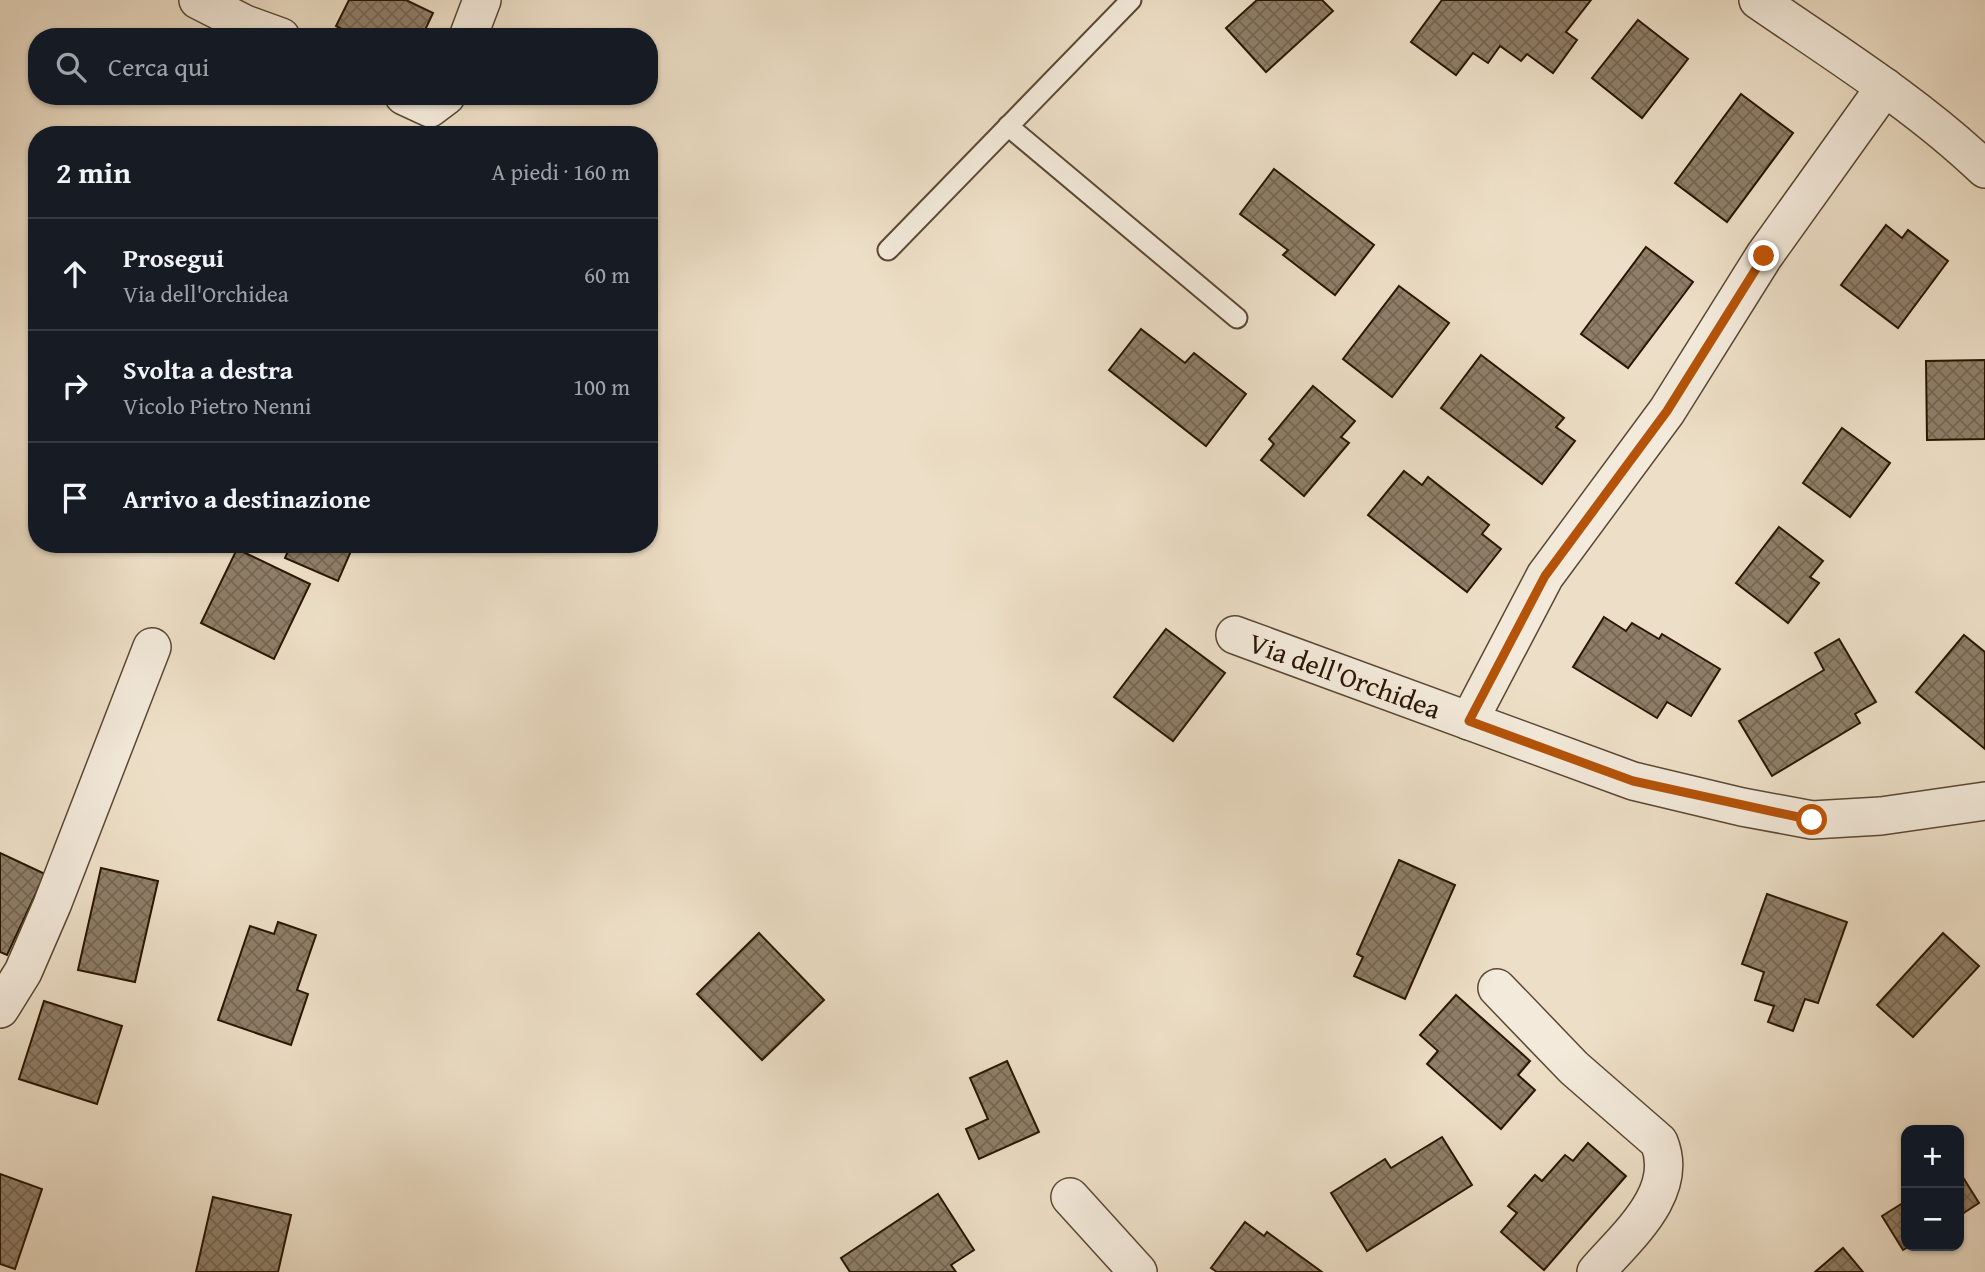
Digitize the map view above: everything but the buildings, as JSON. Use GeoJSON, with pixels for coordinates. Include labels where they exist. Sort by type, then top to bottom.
{"type":"FeatureCollection","features":[{"type":"Feature","properties":{"kind":"street"},"geometry":{"type":"LineString","coordinates":[[198,0],[256,28]]}},
{"type":"Feature","properties":{"kind":"street"},"geometry":{"type":"LineString","coordinates":[[471,28],[482,0]]}},
{"type":"Feature","properties":{"kind":"street"},"geometry":{"type":"LineString","coordinates":[[1758,0],[1885,88],[1962,147],[1985,169]]}},
{"type":"Feature","properties":{"kind":"street"},"geometry":{"type":"LineString","coordinates":[[1469,721],[1545,576],[1667,411],[1764,256],[1885,88]]}},
{"type":"Feature","properties":{"kind":"street","name":"Via dell'Orchidea"},"geometry":{"type":"LineString","coordinates":[[1235,635],[1633,781],[1812,820],[1881,816],[1985,801]]}},
{"type":"Feature","properties":{"kind":"street"},"geometry":{"type":"LineString","coordinates":[[0,1009],[23,972],[52,905],[152,646]]}},
{"type":"Feature","properties":{"kind":"street"},"geometry":{"type":"LineString","coordinates":[[1497,988],[1574,1068],[1659,1142],[1665,1156],[1664,1178],[1650,1209],[1596,1272]]}},
{"type":"Feature","properties":{"kind":"street"},"geometry":{"type":"LineString","coordinates":[[1070,1197],[1138,1272]]}},
{"type":"Feature","properties":{"kind":"lane"},"geometry":{"type":"LineString","coordinates":[[888,250],[1131,0]]}},
{"type":"Feature","properties":{"kind":"lane"},"geometry":{"type":"LineString","coordinates":[[1008,127],[1237,318]]}},
{"type":"Feature","properties":{"kind":"route"},"geometry":{"type":"LineString","coordinates":[[1764,256],[1667,411],[1545,576],[1469,721],[1633,781],[1742,807],[1812,820]]}}]}
